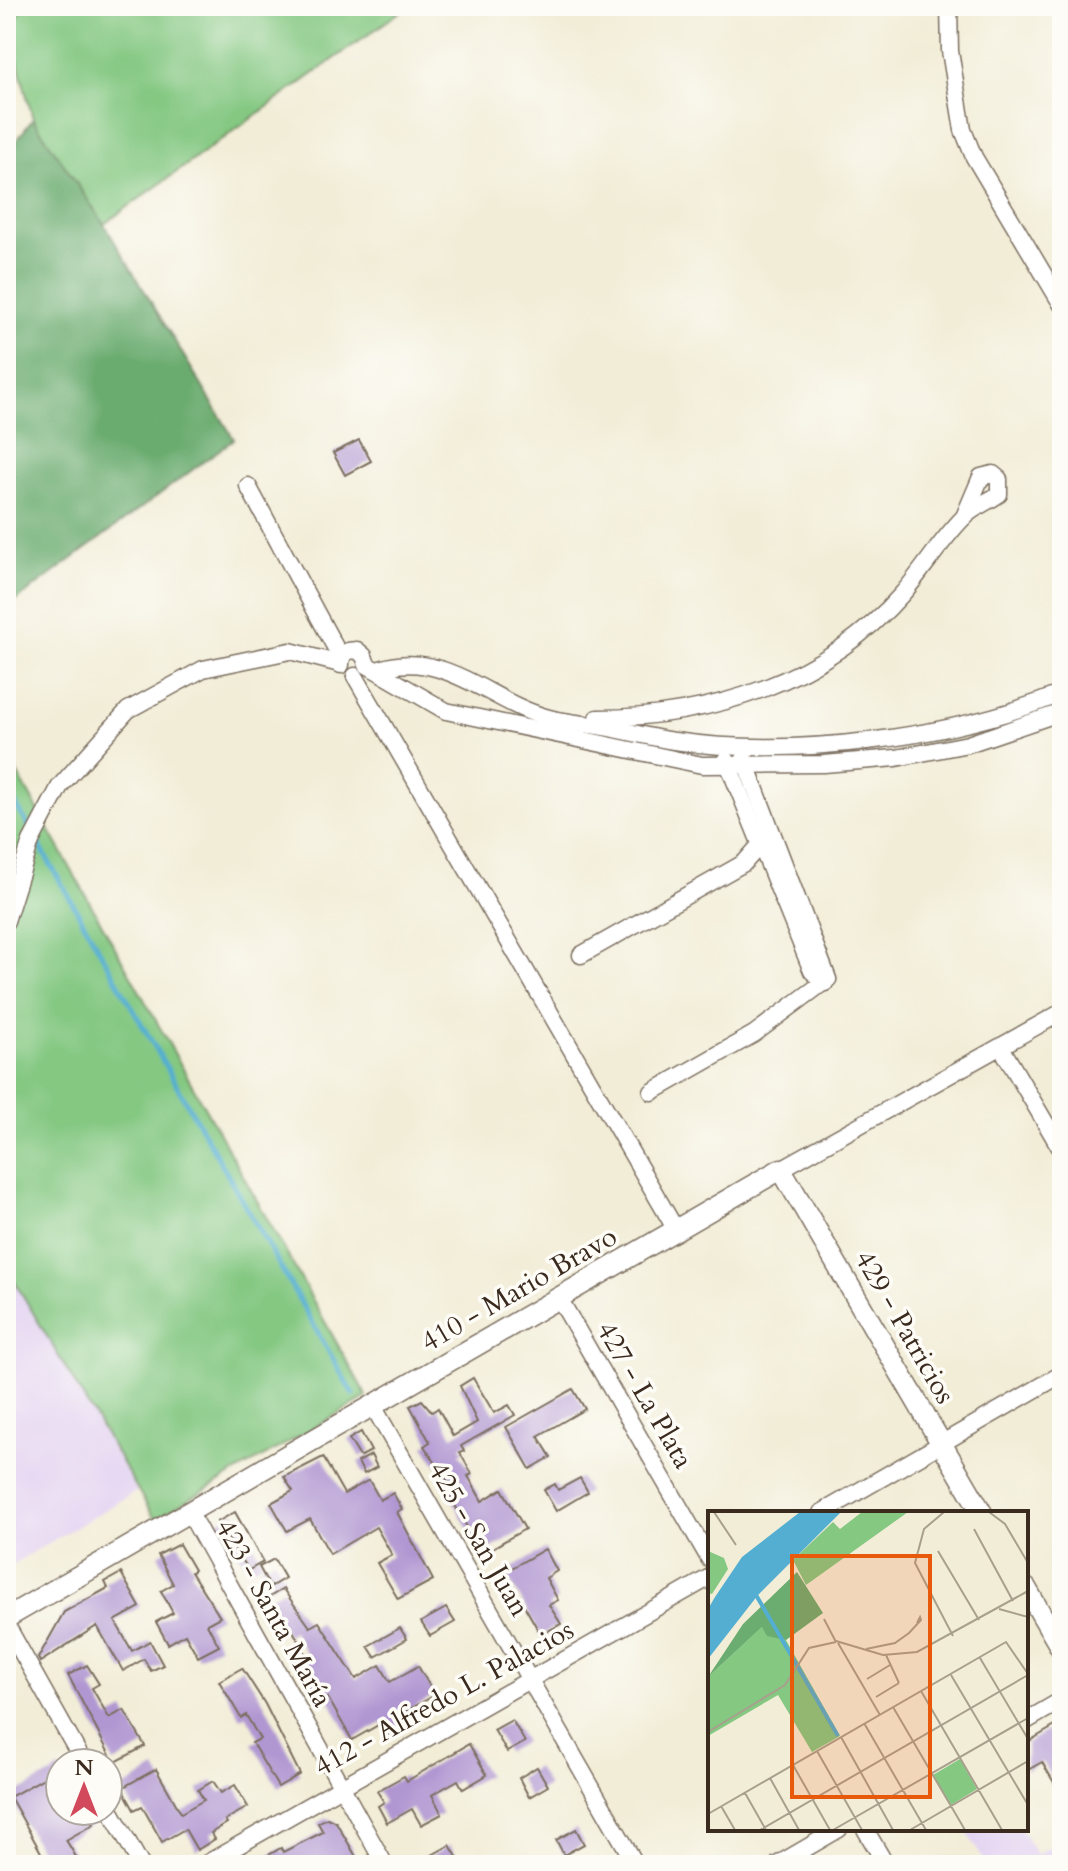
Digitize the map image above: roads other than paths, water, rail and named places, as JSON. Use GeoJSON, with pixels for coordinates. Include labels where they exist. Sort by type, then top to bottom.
{"type":"FeatureCollection","features":[{"type":"Feature","properties":{"kind":"street"},"geometry":{"type":"LineString","coordinates":[[949,6],[952,66],[963,130],[974,157],[1062,305]]}},
{"type":"Feature","properties":{"kind":"street"},"geometry":{"type":"LineString","coordinates":[[248,486],[341,661],[344,673],[421,663],[444,669],[546,724],[702,765],[896,758],[968,744],[1062,712]]}},
{"type":"Feature","properties":{"kind":"street"},"geometry":{"type":"LineString","coordinates":[[546,724],[675,714],[715,706],[795,676],[873,624],[903,593],[964,517]]}},
{"type":"Feature","properties":{"kind":"street"},"geometry":{"type":"LineString","coordinates":[[6,921],[34,836],[60,786],[128,710],[203,669],[290,651],[341,661]]}},
{"type":"Feature","properties":{"kind":"street"},"geometry":{"type":"LineString","coordinates":[[367,670],[446,711],[674,741],[743,745],[896,738],[965,724],[1030,706],[1062,693]]}},
{"type":"Feature","properties":{"kind":"street"},"geometry":{"type":"LineString","coordinates":[[367,670],[676,1230]]}},
{"type":"Feature","properties":{"kind":"street"},"geometry":{"type":"LineString","coordinates":[[652,1092],[754,1034],[828,979],[826,968],[767,843],[725,744]]}},
{"type":"Feature","properties":{"kind":"street"},"geometry":{"type":"LineString","coordinates":[[735,766],[743,745]]}},
{"type":"Feature","properties":{"kind":"street"},"geometry":{"type":"LineString","coordinates":[[581,955],[744,863],[767,843]]}},
{"type":"Feature","properties":{"kind":"street","name":"410 - Mario Bravo"},"geometry":{"type":"LineString","coordinates":[[6,1621],[781,1169],[1062,1012]]}},
{"type":"Feature","properties":{"kind":"street"},"geometry":{"type":"LineString","coordinates":[[1001,1047],[1062,1151]]}},
{"type":"Feature","properties":{"kind":"street","name":"429 - Patricios"},"geometry":{"type":"LineString","coordinates":[[781,1169],[981,1511]]}},
{"type":"Feature","properties":{"kind":"street","name":"427 - La Plata"},"geometry":{"type":"LineString","coordinates":[[559,1298],[708,1557]]}},
{"type":"Feature","properties":{"kind":"street"},"geometry":{"type":"LineString","coordinates":[[824,1511],[1062,1374]]}},
{"type":"Feature","properties":{"kind":"street","name":"425 - San Juan"},"geometry":{"type":"LineString","coordinates":[[373,1406],[636,1865]]}},
{"type":"Feature","properties":{"kind":"street","name":"423 - Santa María"},"geometry":{"type":"LineString","coordinates":[[189,1512],[385,1865]]}},
{"type":"Feature","properties":{"kind":"street","name":"412 - Alfredo L. Palacios"},"geometry":{"type":"LineString","coordinates":[[204,1865],[708,1578]]}},
{"type":"Feature","properties":{"kind":"street"},"geometry":{"type":"LineString","coordinates":[[1028,1591],[1062,1650]]}},
{"type":"Feature","properties":{"kind":"street"},"geometry":{"type":"LineString","coordinates":[[6,1621],[75,1747]]}},
{"type":"Feature","properties":{"kind":"street"},"geometry":{"type":"LineString","coordinates":[[1028,1720],[1062,1700]]}},
{"type":"Feature","properties":{"kind":"street"},"geometry":{"type":"LineString","coordinates":[[120,1827],[141,1865]]}},
{"type":"Feature","properties":{"kind":"street"},"geometry":{"type":"LineString","coordinates":[[777,1865],[836,1831]]}},
{"type":"Feature","properties":{"kind":"street"},"geometry":{"type":"LineString","coordinates":[[866,1831],[886,1865]]}},
{"type":"Feature","properties":{"kind":"waterway"},"geometry":{"type":"LineString","coordinates":[[6,788],[31,830]]}},
{"type":"Feature","properties":{"kind":"waterway"},"geometry":{"type":"LineString","coordinates":[[36,839],[353,1394]]}}]}
